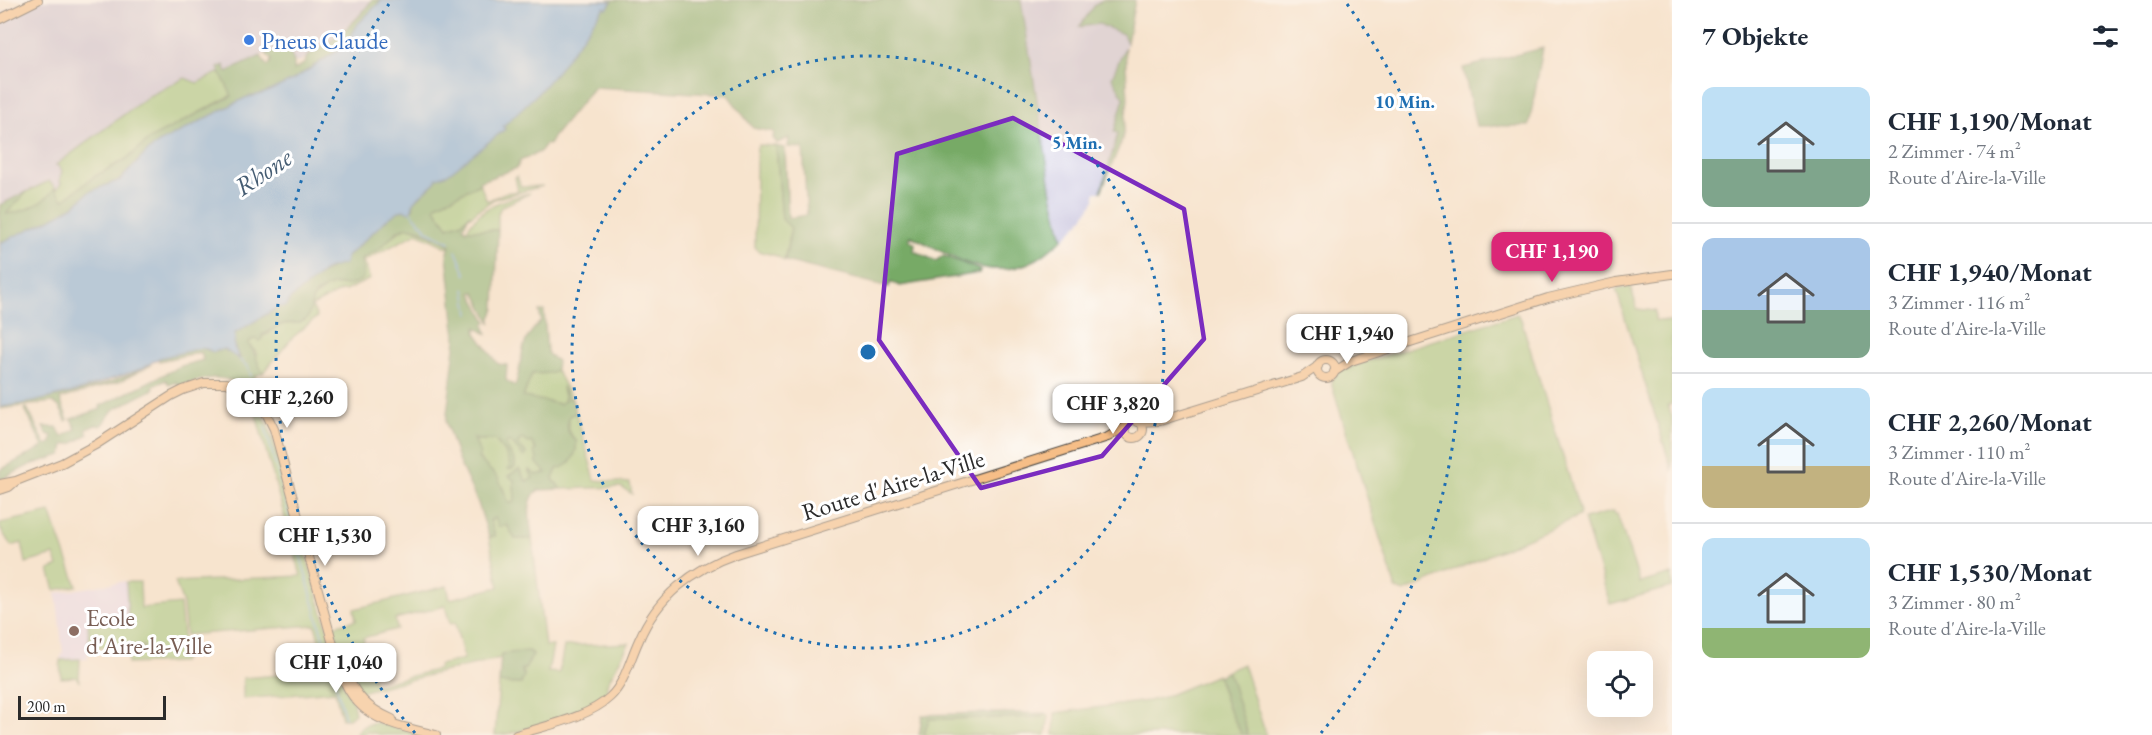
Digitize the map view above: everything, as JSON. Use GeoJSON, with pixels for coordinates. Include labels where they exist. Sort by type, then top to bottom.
{"type":"FeatureCollection","features":[{"type":"Feature","properties":{"kind":"main road"},"geometry":{"type":"LineString","coordinates":[[0,19],[38,0]]}},
{"type":"Feature","properties":{"kind":"main road"},"geometry":{"type":"LineString","coordinates":[[1160,421],[1137,438],[1130,437],[1125,432],[1130,421],[1160,421],[1302,376],[1323,360],[1351,361],[1564,293],[1616,282],[1672,274]]}},
{"type":"Feature","properties":{"kind":"main road"},"geometry":{"type":"LineString","coordinates":[[1302,376],[1328,378],[1351,361]]}},
{"type":"Feature","properties":{"kind":"main road"},"geometry":{"type":"LineString","coordinates":[[1331,362],[1334,372]]}},
{"type":"Feature","properties":{"kind":"main road"},"geometry":{"type":"LineString","coordinates":[[1318,366],[1317,371],[1321,376]]}},
{"type":"Feature","properties":{"kind":"main road"},"geometry":{"type":"LineString","coordinates":[[0,484],[16,481],[79,454],[183,390],[212,382],[226,383],[244,390],[261,405],[274,429],[347,689],[366,708],[436,735]]}},
{"type":"Feature","properties":{"kind":"main road"},"geometry":{"type":"LineString","coordinates":[[1138,422],[1142,427],[1141,434]]}},
{"type":"Feature","properties":{"kind":"main road","name":"Route d'Aire-la-Ville"},"geometry":{"type":"LineString","coordinates":[[1108,438],[1126,426]]}},
{"type":"Feature","properties":{"kind":"main road","name":"Route d'Aire-la-Ville"},"geometry":{"type":"LineString","coordinates":[[516,735],[581,714],[597,707],[609,698],[620,684],[640,638],[659,605],[676,588],[707,566],[746,551],[1108,438],[1130,437]]}},
{"type":"Feature","properties":{"kind":"main road"},"geometry":{"type":"LineString","coordinates":[[0,490],[16,481]]}},
{"type":"Feature","properties":{"kind":"highlighted area"},"geometry":{"type":"Polygon","coordinates":[[[1013,118],[1184,209],[1204,339],[1102,456],[981,488],[879,340],[897,154],[1013,118]]]}},
{"type":"Feature","properties":{"kind":"shaded area"},"geometry":{"type":"Polygon","coordinates":[[[29,0],[372,0],[365,10],[324,47],[299,62],[294,62],[286,44],[227,72],[224,66],[218,68],[220,72],[197,83],[185,78],[149,96],[57,165],[62,171],[60,179],[62,184],[57,189],[49,181],[0,205],[0,14],[29,0]]]}},
{"type":"Feature","properties":{"kind":"shaded area"},"geometry":{"type":"Polygon","coordinates":[[[1021,0],[1103,0],[1095,5],[1099,24],[1124,34],[1127,43],[1112,77],[1124,98],[1115,131],[1118,133],[1101,192],[1095,192],[1095,200],[1078,224],[1063,239],[1052,194],[1021,0]]]}},
{"type":"Feature","properties":{"kind":"shaded area","name":"Ecole d'Aire-la-Ville"},"geometry":{"type":"Polygon","coordinates":[[[126,581],[128,617],[88,619],[88,658],[60,660],[63,652],[56,593],[126,581]]]}},
{"type":"Feature","properties":{"kind":"green space"},"geometry":{"type":"Polygon","coordinates":[[[372,0],[382,0],[358,24],[346,45],[293,80],[265,93],[245,98],[159,143],[120,180],[89,192],[74,206],[0,243],[0,205],[28,191],[6,214],[20,211],[39,203],[55,188],[63,200],[94,177],[128,158],[151,138],[232,96],[218,68],[224,65],[227,72],[261,56],[267,66],[271,59],[266,54],[287,44],[294,62],[294,70],[305,63],[307,56],[334,39],[351,24],[372,0]]]}},
{"type":"Feature","properties":{"kind":"green space"},"geometry":{"type":"Polygon","coordinates":[[[610,0],[1021,0],[1052,194],[1063,239],[1037,259],[1020,266],[1003,269],[972,265],[911,236],[909,239],[915,244],[914,251],[936,261],[942,256],[947,257],[980,270],[979,273],[900,286],[890,282],[889,287],[785,261],[791,228],[782,219],[776,146],[785,148],[788,218],[807,215],[803,148],[788,147],[789,138],[777,143],[773,138],[774,132],[753,128],[728,95],[594,87],[549,145],[546,144],[540,152],[520,161],[517,168],[479,182],[480,184],[436,205],[435,208],[448,227],[462,222],[470,214],[463,227],[466,230],[498,230],[495,309],[491,323],[475,292],[472,293],[487,322],[484,324],[487,334],[476,327],[476,333],[498,364],[507,365],[506,380],[515,386],[524,345],[541,321],[539,311],[544,311],[547,351],[557,361],[556,370],[552,373],[532,374],[523,397],[560,404],[565,400],[562,386],[568,399],[572,399],[576,413],[570,415],[568,426],[570,434],[576,440],[575,455],[570,462],[557,469],[553,479],[561,489],[539,490],[531,499],[529,512],[532,539],[515,539],[507,525],[499,527],[495,518],[490,520],[495,536],[489,537],[478,503],[458,460],[446,422],[456,339],[447,256],[450,245],[421,230],[408,227],[399,230],[378,250],[361,259],[363,278],[348,285],[329,286],[315,296],[304,321],[283,324],[262,335],[260,341],[251,340],[248,344],[263,373],[255,376],[254,380],[258,383],[253,390],[225,379],[208,378],[179,387],[177,382],[169,385],[166,380],[153,386],[154,389],[113,410],[101,426],[96,425],[86,429],[88,434],[74,443],[64,445],[62,455],[30,465],[0,480],[0,470],[43,447],[25,409],[27,408],[46,445],[51,443],[52,436],[47,434],[43,427],[57,427],[62,437],[76,429],[71,419],[101,409],[100,406],[181,366],[203,360],[201,352],[159,361],[159,358],[200,348],[216,352],[223,349],[241,358],[235,346],[235,333],[281,306],[306,284],[344,260],[386,220],[399,211],[413,209],[414,202],[437,178],[505,129],[503,126],[538,93],[558,70],[604,7],[607,8],[612,2],[610,0]],[[474,438],[480,454],[478,458],[498,478],[509,503],[513,503],[515,499],[514,480],[508,476],[519,469],[526,481],[533,478],[529,469],[536,475],[546,473],[537,463],[534,452],[536,450],[531,442],[528,443],[522,439],[517,443],[527,454],[524,457],[510,441],[505,444],[515,462],[515,467],[510,470],[505,452],[495,440],[474,438]]]}},
{"type":"Feature","properties":{"kind":"green space"},"geometry":{"type":"Polygon","coordinates":[[[1103,0],[1135,0],[1127,43],[1123,34],[1099,24],[1079,27],[1095,5],[1103,0]]]}},
{"type":"Feature","properties":{"kind":"green space"},"geometry":{"type":"Polygon","coordinates":[[[1125,47],[1128,99],[1123,137],[1101,192],[1118,133],[1114,132],[1124,98],[1112,77],[1125,47]]]}},
{"type":"Feature","properties":{"kind":"green space"},"geometry":{"type":"Polygon","coordinates":[[[1543,48],[1529,126],[1476,126],[1463,68],[1543,48]]]}},
{"type":"Feature","properties":{"kind":"green space"},"geometry":{"type":"Polygon","coordinates":[[[220,72],[232,95],[151,138],[128,158],[94,177],[63,200],[0,231],[0,205],[49,181],[57,189],[61,184],[62,171],[56,165],[149,96],[185,78],[197,83],[220,72]]]}},
{"type":"Feature","properties":{"kind":"green space"},"geometry":{"type":"Polygon","coordinates":[[[759,145],[776,146],[782,219],[791,227],[784,261],[777,256],[758,251],[755,247],[756,161],[759,145]]]}},
{"type":"Feature","properties":{"kind":"green space"},"geometry":{"type":"Polygon","coordinates":[[[517,176],[521,187],[543,186],[494,199],[462,222],[448,228],[435,208],[436,205],[480,184],[487,201],[504,193],[518,191],[515,178],[517,176]]]}},
{"type":"Feature","properties":{"kind":"green space"},"geometry":{"type":"Polygon","coordinates":[[[530,193],[501,207],[498,214],[498,230],[466,230],[486,209],[510,198],[530,193]]]}},
{"type":"Feature","properties":{"kind":"green space"},"geometry":{"type":"Polygon","coordinates":[[[408,227],[449,243],[449,248],[417,233],[363,261],[370,279],[312,306],[317,317],[292,338],[263,373],[257,364],[256,352],[248,344],[251,340],[268,334],[283,324],[299,323],[306,319],[312,299],[326,287],[363,278],[361,259],[408,227]]]}},
{"type":"Feature","properties":{"kind":"green space"},"geometry":{"type":"Polygon","coordinates":[[[1631,287],[1637,309],[1655,311],[1655,320],[1672,322],[1672,404],[1668,405],[1672,417],[1672,471],[1616,289],[1631,287]]]}},
{"type":"Feature","properties":{"kind":"green space"},"geometry":{"type":"Polygon","coordinates":[[[1517,314],[1521,319],[1580,512],[1579,516],[1404,592],[1396,589],[1332,380],[1340,370],[1517,314]]]}},
{"type":"Feature","properties":{"kind":"green space"},"geometry":{"type":"Polygon","coordinates":[[[151,365],[121,381],[60,399],[68,420],[66,421],[60,408],[53,402],[0,409],[92,388],[124,377],[151,365]]]}},
{"type":"Feature","properties":{"kind":"green space"},"geometry":{"type":"Polygon","coordinates":[[[556,370],[572,399],[568,399],[562,389],[565,400],[560,404],[523,397],[532,374],[552,373],[556,370]]]}},
{"type":"Feature","properties":{"kind":"green space"},"geometry":{"type":"Polygon","coordinates":[[[576,413],[595,480],[630,483],[632,494],[621,487],[561,489],[552,479],[557,469],[566,464],[572,455],[576,440],[570,434],[568,426],[570,415],[576,413]]]}},
{"type":"Feature","properties":{"kind":"green space"},"geometry":{"type":"Polygon","coordinates":[[[256,415],[264,416],[270,430],[345,689],[353,703],[355,713],[348,719],[342,719],[335,691],[243,699],[243,678],[327,671],[315,625],[186,635],[183,604],[175,582],[301,576],[256,415]]]}},
{"type":"Feature","properties":{"kind":"green space"},"geometry":{"type":"Polygon","coordinates":[[[474,438],[495,440],[505,452],[510,465],[515,462],[505,444],[510,441],[527,454],[517,443],[522,439],[527,441],[534,446],[546,473],[536,475],[528,471],[534,478],[526,481],[515,473],[509,476],[514,480],[515,499],[513,503],[509,503],[501,484],[478,458],[474,438]]]}},
{"type":"Feature","properties":{"kind":"green space"},"geometry":{"type":"Polygon","coordinates":[[[1614,511],[1614,514],[1617,514],[1640,583],[1672,574],[1672,587],[1610,604],[1584,519],[1614,511]]]}},
{"type":"Feature","properties":{"kind":"green space"},"geometry":{"type":"Polygon","coordinates":[[[50,512],[77,586],[55,590],[49,570],[58,566],[54,555],[26,563],[22,543],[11,546],[0,528],[0,523],[50,512]]]}},
{"type":"Feature","properties":{"kind":"green space"},"geometry":{"type":"Polygon","coordinates":[[[495,518],[507,525],[515,539],[532,539],[545,646],[553,646],[548,672],[559,673],[564,646],[629,643],[607,684],[607,693],[586,706],[554,720],[520,731],[495,735],[499,683],[521,684],[524,674],[521,669],[525,669],[533,654],[531,652],[501,654],[501,658],[360,692],[348,665],[368,660],[375,685],[439,669],[439,665],[464,659],[455,623],[450,624],[445,606],[395,619],[397,629],[363,638],[367,654],[344,659],[333,626],[356,620],[354,609],[447,586],[450,599],[499,587],[489,537],[495,536],[490,519],[495,518]]]}},
{"type":"Feature","properties":{"kind":"green space"},"geometry":{"type":"Polygon","coordinates":[[[126,582],[140,582],[141,608],[180,604],[185,657],[182,662],[128,664],[128,649],[144,648],[144,646],[89,648],[88,619],[128,617],[126,582]]]}},
{"type":"Feature","properties":{"kind":"green space"},"geometry":{"type":"Polygon","coordinates":[[[528,651],[533,654],[525,669],[521,669],[524,676],[521,684],[499,683],[501,654],[528,651]]]}},
{"type":"Feature","properties":{"kind":"green space"},"geometry":{"type":"Polygon","coordinates":[[[80,659],[79,681],[76,677],[61,678],[60,660],[80,659]]]}},
{"type":"Feature","properties":{"kind":"green space"},"geometry":{"type":"Polygon","coordinates":[[[1243,664],[1266,735],[1248,735],[1227,671],[1243,664]]]}},
{"type":"Feature","properties":{"kind":"green space"},"geometry":{"type":"Polygon","coordinates":[[[1227,671],[1248,735],[1242,735],[1227,705],[1218,676],[1227,671]]]}},
{"type":"Feature","properties":{"kind":"green space"},"geometry":{"type":"Polygon","coordinates":[[[1217,675],[1227,705],[1242,735],[1054,735],[1055,713],[1148,701],[1164,697],[1217,675]]]}},
{"type":"Feature","properties":{"kind":"green space"},"geometry":{"type":"Polygon","coordinates":[[[1045,713],[1049,715],[1046,735],[924,735],[928,719],[1042,717],[1045,713]]]}},
{"type":"Feature","properties":{"kind":"green space"},"geometry":{"type":"Polygon","coordinates":[[[1045,713],[1043,717],[929,719],[924,735],[919,735],[922,715],[1045,713]]]}},
{"type":"Feature","properties":{"kind":"green space"},"geometry":{"type":"Polygon","coordinates":[[[374,722],[422,735],[383,735],[367,732],[359,735],[357,733],[361,727],[374,722]]]}},
{"type":"Feature","properties":{"kind":"water","name":"Rhone"},"geometry":{"type":"Polygon","coordinates":[[[382,0],[612,1],[607,9],[604,7],[558,70],[538,93],[503,126],[505,129],[448,174],[437,178],[414,201],[411,212],[399,211],[346,257],[345,264],[327,269],[289,300],[285,307],[278,307],[235,333],[234,347],[240,360],[224,349],[213,352],[200,348],[159,358],[143,368],[77,391],[0,407],[0,243],[74,206],[89,192],[120,180],[159,143],[245,98],[265,93],[293,80],[346,45],[358,24],[382,0]]]}},
{"type":"Feature","properties":{"kind":"waterway"},"geometry":{"type":"LineString","coordinates":[[411,212],[428,231],[450,242]]}},
{"type":"Feature","properties":{"kind":"waterway"},"geometry":{"type":"LineString","coordinates":[[456,251],[466,275]]}},
{"type":"Feature","properties":{"kind":"waterway"},"geometry":{"type":"LineString","coordinates":[[465,289],[469,314]]}},
{"type":"Feature","properties":{"kind":"waterway"},"geometry":{"type":"LineString","coordinates":[[240,360],[248,367],[251,376]]}},
{"type":"Feature","properties":{"kind":"waterway"},"geometry":{"type":"LineString","coordinates":[[265,426],[345,718]]}},
{"type":"Feature","properties":{"kind":"place","name":"Pneus Claude"},"geometry":{"type":"Point","coordinates":[249,40]}},
{"type":"Feature","properties":{"kind":"place","name":"Ecole d'Aire-la-Ville"},"geometry":{"type":"Point","coordinates":[74,631]}}]}
